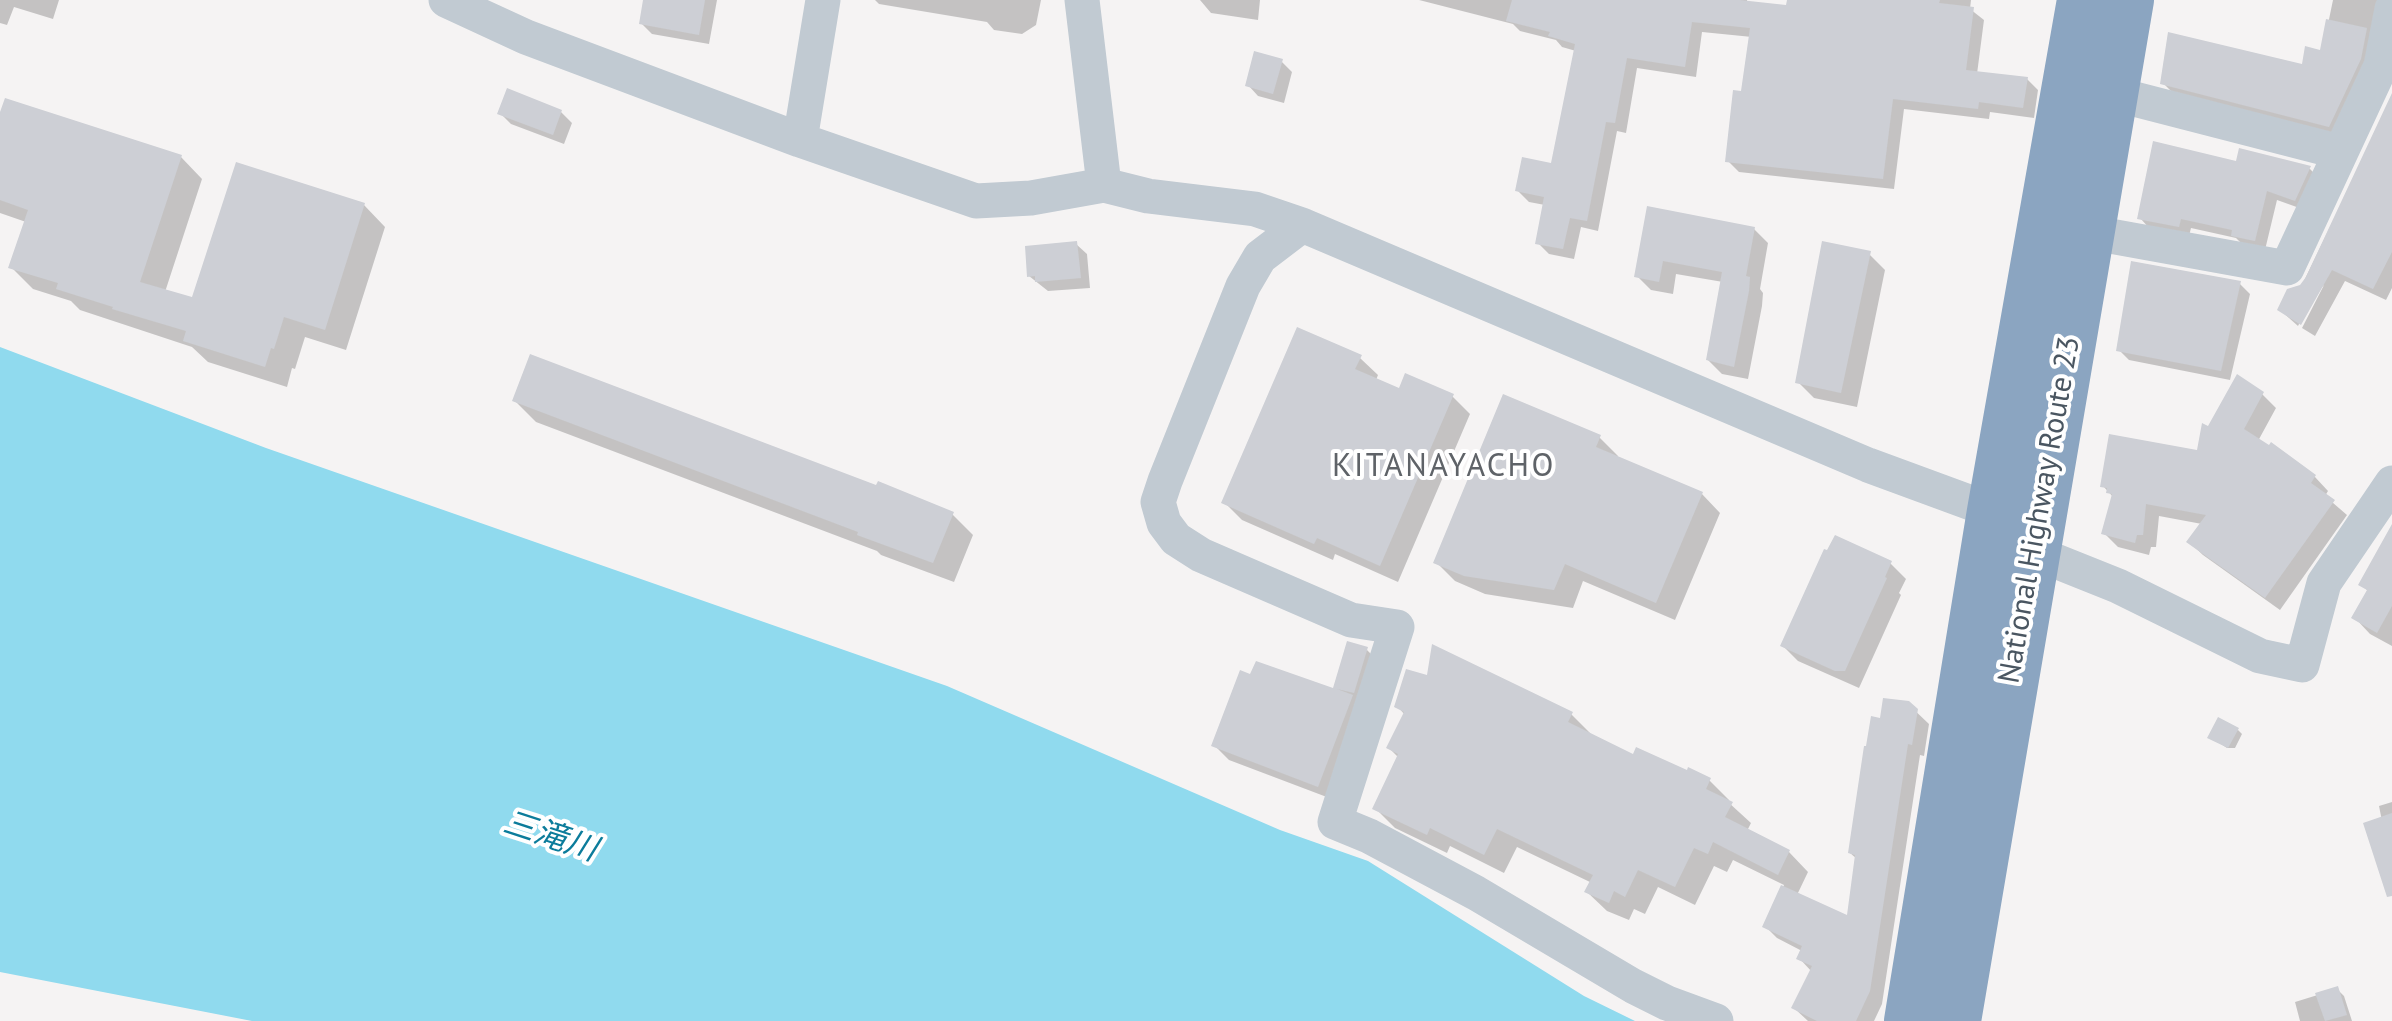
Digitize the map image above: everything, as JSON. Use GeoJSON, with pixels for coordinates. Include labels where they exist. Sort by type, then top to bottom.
{"type":"FeatureCollection","features":[{"type":"Feature","properties":{"kind":"highway","name":"National Highway Route 23"},"geometry":{"type":"LineString","coordinates":[[1910,1021],[1993,511],[2083,0]]}},
{"type":"Feature","properties":{"kind":"highway","name":"National Highway Route 23"},"geometry":{"type":"LineString","coordinates":[[1955,1021],[2128,0]]}},
{"type":"Feature","properties":{"kind":"street"},"geometry":{"type":"LineString","coordinates":[[446,0],[526,37],[976,202],[1031,198],[1104,185],[1148,196],[1255,209],[1302,225],[1868,465],[1993,511],[2033,552],[2118,586],[2260,656],[2302,665],[2324,583],[2392,483]]}},
{"type":"Feature","properties":{"kind":"street"},"geometry":{"type":"LineString","coordinates":[[800,140],[823,0]]}},
{"type":"Feature","properties":{"kind":"street"},"geometry":{"type":"LineString","coordinates":[[1082,0],[1104,185]]}},
{"type":"Feature","properties":{"kind":"street"},"geometry":{"type":"LineString","coordinates":[[2088,232],[2286,268],[2382,66],[2392,9]]}},
{"type":"Feature","properties":{"kind":"street"},"geometry":{"type":"LineString","coordinates":[[2111,93],[2340,152]]}},
{"type":"Feature","properties":{"kind":"street"},"geometry":{"type":"LineString","coordinates":[[1302,225],[1260,257],[1243,286],[1165,481],[1158,502],[1164,523],[1176,539],[1201,555],[1351,620],[1397,627],[1335,822],[1476,893],[1633,986],[1716,1021]]}},
{"type":"Feature","properties":{"kind":"water","name":"三滝川"},"geometry":{"type":"Polygon","coordinates":[[[0,347],[266,448],[947,686],[1280,830],[1368,861],[1584,996],[1635,1021],[252,1021],[0,972],[0,347]]]}},
{"type":"Feature","properties":{"kind":"building"},"geometry":{"type":"Polygon","coordinates":[[[643,0],[705,0],[699,35],[639,24],[643,0]]]}},
{"type":"Feature","properties":{"kind":"building"},"geometry":{"type":"Polygon","coordinates":[[[1512,0],[1740,0],[1786,5],[1787,0],[1940,0],[1939,3],[1974,7],[1966,70],[2028,77],[2023,108],[1979,102],[1978,109],[1893,99],[1883,179],[1725,162],[1733,90],[1741,91],[1750,28],[1692,22],[1685,67],[1627,58],[1615,123],[1606,122],[1587,221],[1570,218],[1563,249],[1535,244],[1544,197],[1515,191],[1522,157],[1551,163],[1575,44],[1548,36],[1550,32],[1506,21],[1512,0]]]}},
{"type":"Feature","properties":{"kind":"building"},"geometry":{"type":"Polygon","coordinates":[[[2326,19],[2367,28],[2361,59],[2329,127],[2160,84],[2168,32],[2302,64],[2305,46],[2320,50],[2326,19]]]}},
{"type":"Feature","properties":{"kind":"building"},"geometry":{"type":"Polygon","coordinates":[[[1254,51],[1283,59],[1273,94],[1245,86],[1254,51]]]}},
{"type":"Feature","properties":{"kind":"building"},"geometry":{"type":"Polygon","coordinates":[[[507,88],[562,110],[553,135],[497,114],[507,88]]]}},
{"type":"Feature","properties":{"kind":"building"},"geometry":{"type":"Polygon","coordinates":[[[2392,93],[2392,252],[2373,289],[2332,270],[2301,325],[2277,310],[2287,289],[2300,285],[2306,277],[2392,93]]]}},
{"type":"Feature","properties":{"kind":"building"},"geometry":{"type":"Polygon","coordinates":[[[5,98],[182,155],[140,282],[192,297],[236,162],[365,203],[325,330],[284,317],[265,367],[183,341],[186,331],[112,309],[56,289],[58,283],[8,268],[28,210],[0,200],[0,112],[5,98]]]}},
{"type":"Feature","properties":{"kind":"building"},"geometry":{"type":"Polygon","coordinates":[[[2153,141],[2236,161],[2239,148],[2311,166],[2295,201],[2267,191],[2255,241],[2231,236],[2232,230],[2181,219],[2179,227],[2137,219],[2153,141]]]}},
{"type":"Feature","properties":{"kind":"building"},"geometry":{"type":"Polygon","coordinates":[[[1647,206],[1755,227],[1746,276],[1750,277],[1749,291],[1734,367],[1706,360],[1722,272],[1663,261],[1659,282],[1634,277],[1647,206]]]}},
{"type":"Feature","properties":{"kind":"building"},"geometry":{"type":"Polygon","coordinates":[[[1077,241],[1081,278],[1035,282],[1035,276],[1027,277],[1025,246],[1077,241]]]}},
{"type":"Feature","properties":{"kind":"building"},"geometry":{"type":"Polygon","coordinates":[[[1822,241],[1871,251],[1841,393],[1795,383],[1822,241]]]}},
{"type":"Feature","properties":{"kind":"building"},"geometry":{"type":"Polygon","coordinates":[[[2131,261],[2241,281],[2221,371],[2116,351],[2131,261]]]}},
{"type":"Feature","properties":{"kind":"building"},"geometry":{"type":"Polygon","coordinates":[[[1297,327],[1362,355],[1355,369],[1399,388],[1405,373],[1454,394],[1380,566],[1317,538],[1314,544],[1221,503],[1297,327]]]}},
{"type":"Feature","properties":{"kind":"building"},"geometry":{"type":"Polygon","coordinates":[[[530,354],[954,512],[933,563],[512,401],[530,354]]]}},
{"type":"Feature","properties":{"kind":"building"},"geometry":{"type":"Polygon","coordinates":[[[2237,374],[2264,392],[2244,429],[2269,445],[2271,442],[2316,475],[2311,483],[2335,500],[2265,598],[2186,542],[2206,515],[2146,504],[2143,535],[2137,535],[2135,543],[2101,534],[2112,494],[2100,487],[2109,434],[2197,450],[2202,423],[2208,426],[2237,374]]]}},
{"type":"Feature","properties":{"kind":"building"},"geometry":{"type":"Polygon","coordinates":[[[1503,394],[1601,435],[1596,447],[1703,492],[1656,603],[1565,564],[1554,590],[1464,576],[1433,563],[1503,394]]]}},
{"type":"Feature","properties":{"kind":"building"},"geometry":{"type":"Polygon","coordinates":[[[2392,524],[2392,606],[2377,633],[2351,618],[2367,590],[2358,585],[2392,524]]]}},
{"type":"Feature","properties":{"kind":"building"},"geometry":{"type":"Polygon","coordinates":[[[1835,535],[1892,561],[1845,671],[1835,671],[1780,646],[1824,549],[1835,535]]]}},
{"type":"Feature","properties":{"kind":"building"},"geometry":{"type":"Polygon","coordinates":[[[1347,641],[1368,647],[1354,693],[1337,689],[1353,695],[1318,787],[1211,746],[1240,670],[1250,674],[1256,661],[1333,688],[1347,641]]]}},
{"type":"Feature","properties":{"kind":"building"},"geometry":{"type":"Polygon","coordinates":[[[1432,644],[1573,712],[1568,722],[1633,754],[1636,747],[1711,778],[1706,789],[1733,802],[1725,817],[1790,850],[1778,875],[1713,842],[1708,854],[1694,848],[1675,887],[1638,870],[1625,897],[1614,891],[1609,903],[1584,892],[1593,875],[1497,829],[1484,855],[1430,828],[1427,835],[1372,809],[1398,754],[1386,748],[1404,712],[1394,707],[1406,669],[1427,675],[1432,644]]]}},
{"type":"Feature","properties":{"kind":"building"},"geometry":{"type":"Polygon","coordinates":[[[1883,698],[1909,701],[1918,709],[1912,745],[1908,744],[1870,991],[1856,1021],[1817,1021],[1791,1008],[1812,966],[1796,959],[1802,946],[1762,927],[1781,885],[1847,915],[1855,855],[1848,853],[1864,746],[1871,716],[1880,718],[1883,698]]]}},
{"type":"Feature","properties":{"kind":"building"},"geometry":{"type":"Polygon","coordinates":[[[2218,717],[2239,728],[2228,748],[2207,738],[2218,717]]]}},
{"type":"Feature","properties":{"kind":"building"},"geometry":{"type":"Polygon","coordinates":[[[2392,813],[2392,896],[2387,897],[2363,823],[2392,813]]]}},
{"type":"Feature","properties":{"kind":"building"},"geometry":{"type":"Polygon","coordinates":[[[2338,986],[2347,1015],[2325,1021],[2315,993],[2338,986]]]}},
{"type":"Feature","properties":{"kind":"district","name":"KITANAYACHO"},"geometry":{"type":"Point","coordinates":[1444,467]}}]}
